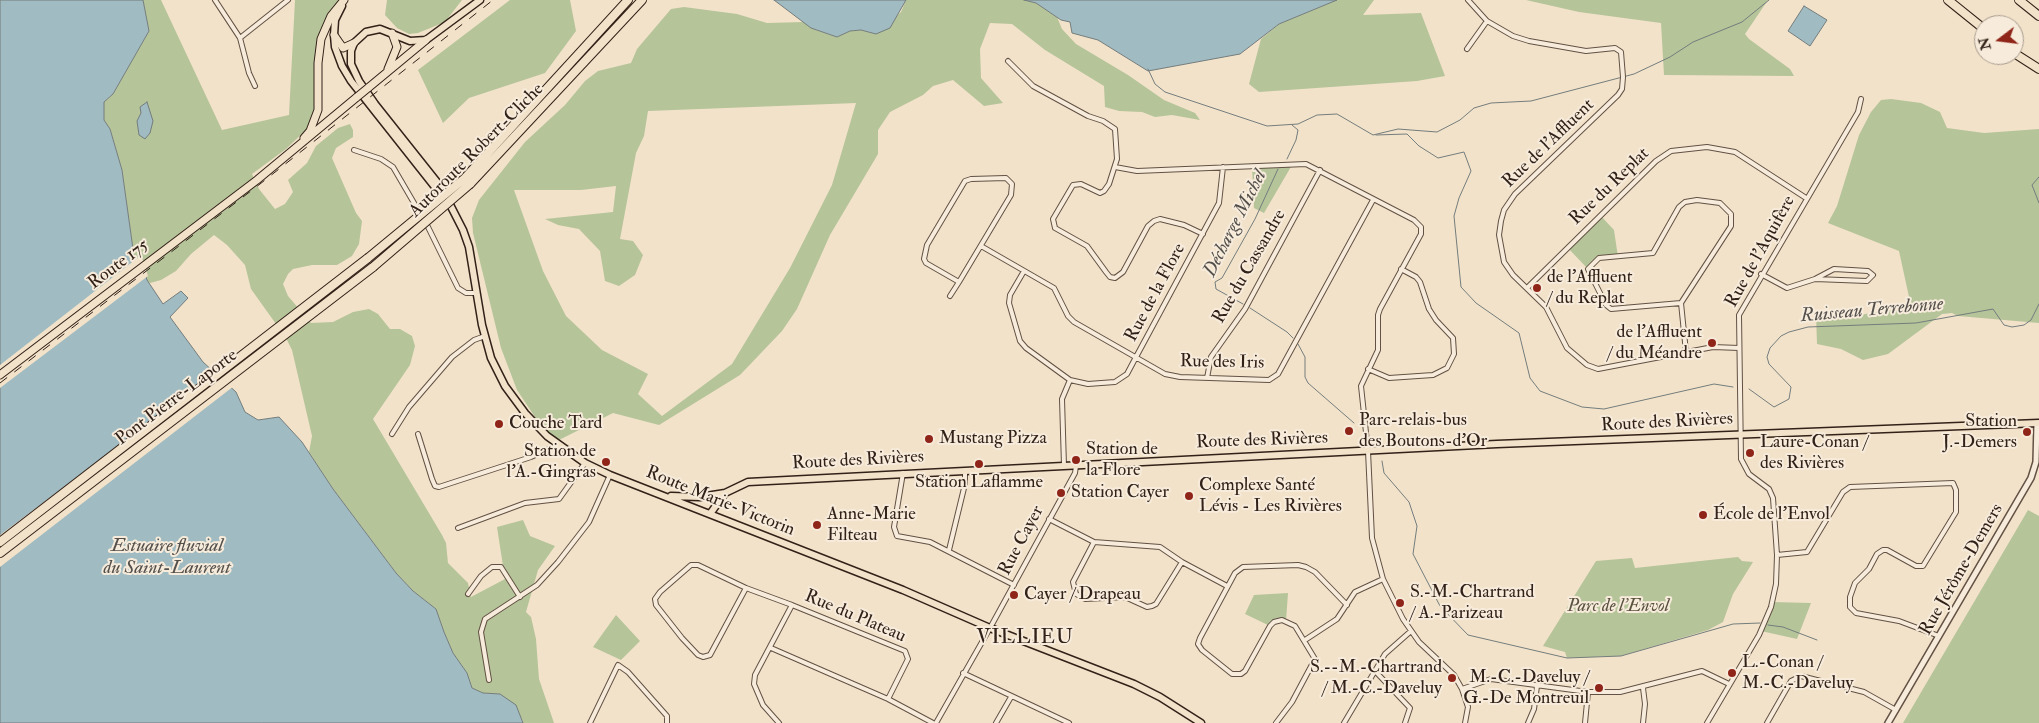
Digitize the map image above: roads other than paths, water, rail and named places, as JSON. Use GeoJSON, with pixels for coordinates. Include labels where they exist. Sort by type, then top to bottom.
{"type":"FeatureCollection","features":[{"type":"Feature","properties":{"kind":"highway"},"geometry":{"type":"LineString","coordinates":[[292,152],[310,131],[315,122],[318,110],[320,39],[331,16],[345,0]]}},
{"type":"Feature","properties":{"kind":"highway","name":"Autoroute Robert-Cliche"},"geometry":{"type":"LineString","coordinates":[[368,258],[467,181],[628,0]]}},
{"type":"Feature","properties":{"kind":"highway","name":"Autoroute Robert-Cliche"},"geometry":{"type":"LineString","coordinates":[[373,267],[467,181],[598,50],[642,0]]}},
{"type":"Feature","properties":{"kind":"highway"},"geometry":{"type":"LineString","coordinates":[[1948,0],[1974,21]]}},
{"type":"Feature","properties":{"kind":"highway"},"geometry":{"type":"LineString","coordinates":[[2019,0],[2039,16]]}},
{"type":"Feature","properties":{"kind":"highway"},"geometry":{"type":"LineString","coordinates":[[385,74],[397,47],[392,33]]}},
{"type":"Feature","properties":{"kind":"highway"},"geometry":{"type":"LineString","coordinates":[[334,35],[343,48],[354,43]]}},
{"type":"Feature","properties":{"kind":"highway"},"geometry":{"type":"LineString","coordinates":[[292,152],[426,40]]}},
{"type":"Feature","properties":{"kind":"highway"},"geometry":{"type":"LineString","coordinates":[[2024,59],[2039,69]]}},
{"type":"Feature","properties":{"kind":"highway","name":"Route 175"},"geometry":{"type":"LineString","coordinates":[[0,375],[292,152]]}},
{"type":"Feature","properties":{"kind":"highway","name":"Pont Pierre-Laporte"},"geometry":{"type":"LineString","coordinates":[[0,542],[368,258]]}},
{"type":"Feature","properties":{"kind":"highway","name":"Pont Pierre-Laporte"},"geometry":{"type":"LineString","coordinates":[[0,553],[373,267]]}},
{"type":"Feature","properties":{"kind":"main road","name":"Route Marie-Victorin"},"geometry":{"type":"LineString","coordinates":[[345,0],[335,20],[334,35],[338,57],[351,81],[417,163],[454,214]]}},
{"type":"Feature","properties":{"kind":"main road"},"geometry":{"type":"LineString","coordinates":[[470,8],[473,0]]}},
{"type":"Feature","properties":{"kind":"main road"},"geometry":{"type":"LineString","coordinates":[[354,43],[361,35],[371,30],[380,29],[410,42],[426,40],[480,0]]}},
{"type":"Feature","properties":{"kind":"main road","name":"Route Marie-Victorin"},"geometry":{"type":"LineString","coordinates":[[354,43],[351,51],[351,64],[359,81],[441,187],[469,247],[485,336],[491,358],[505,386],[525,413],[558,445],[585,463],[610,475],[666,495],[903,590],[990,628],[1134,684],[1160,697],[1201,723]]}},
{"type":"Feature","properties":{"kind":"main road","name":"Route des Rivières"},"geometry":{"type":"LineString","coordinates":[[666,495],[700,497],[725,492],[748,482],[903,473],[1739,434],[2038,423]]}},
{"type":"Feature","properties":{"kind":"main road"},"geometry":{"type":"LineString","coordinates":[[710,514],[725,492]]}},
{"type":"Feature","properties":{"kind":"street"},"geometry":{"type":"LineString","coordinates":[[216,0],[240,38],[248,73],[254,86]]}},
{"type":"Feature","properties":{"kind":"street"},"geometry":{"type":"LineString","coordinates":[[240,38],[288,0]]}},
{"type":"Feature","properties":{"kind":"street","name":"Rue de l'Affluent"},"geometry":{"type":"LineString","coordinates":[[1468,0],[1487,21],[1513,36],[1529,41],[1586,51],[1615,48],[1622,52],[1622,89],[1618,96],[1515,194],[1504,210],[1499,235],[1501,255],[1513,275],[1528,287],[1554,318],[1567,348],[1586,365],[1598,369],[1713,347],[1739,348]]}},
{"type":"Feature","properties":{"kind":"street"},"geometry":{"type":"LineString","coordinates":[[1467,49],[1487,21]]}},
{"type":"Feature","properties":{"kind":"street"},"geometry":{"type":"LineString","coordinates":[[1008,61],[1033,86],[1088,116],[1111,125],[1115,129],[1117,142],[1115,167],[1109,184],[1100,193],[1081,184],[1073,185],[1053,219],[1055,228],[1087,246],[1110,277],[1120,276],[1148,226],[1154,221],[1160,219],[1184,225],[1203,234]]}},
{"type":"Feature","properties":{"kind":"street","name":"Rue de l'Aquifère"},"geometry":{"type":"LineString","coordinates":[[1707,723],[1759,635],[1771,607],[1776,584],[1777,554],[1773,498],[1769,489],[1749,474],[1743,466],[1739,434],[1739,315],[1858,112],[1861,99]]}},
{"type":"Feature","properties":{"kind":"street","name":"Rue du Replat"},"geometry":{"type":"LineString","coordinates":[[1528,287],[1656,161],[1671,152],[1707,147],[1735,152],[1806,198]]}},
{"type":"Feature","properties":{"kind":"street"},"geometry":{"type":"LineString","coordinates":[[354,150],[381,159],[393,167],[428,227],[458,288],[466,293],[478,293]]}},
{"type":"Feature","properties":{"kind":"street"},"geometry":{"type":"LineString","coordinates":[[1115,167],[1137,171],[1306,164],[1414,220],[1421,227],[1421,234],[1378,315],[1378,350],[1361,386],[1368,451],[1372,538],[1383,579],[1393,602],[1411,631],[1454,675],[1462,690],[1468,708],[1465,723]]}},
{"type":"Feature","properties":{"kind":"street","name":"Rue de la Flore"},"geometry":{"type":"LineString","coordinates":[[1024,271],[1010,295],[1009,303],[1020,341],[1052,369],[1070,380],[1088,384],[1116,382],[1127,374],[1222,196],[1223,167]]}},
{"type":"Feature","properties":{"kind":"street","name":"Rue du Cassandre"},"geometry":{"type":"LineString","coordinates":[[1207,378],[1211,356],[1245,309],[1320,170]]}},
{"type":"Feature","properties":{"kind":"street"},"geometry":{"type":"LineString","coordinates":[[950,296],[959,282],[981,246],[1013,188],[1010,180],[1006,178],[971,179],[965,181],[927,245],[924,259],[926,263],[959,282]]}},
{"type":"Feature","properties":{"kind":"street","name":"Rue des Iris"},"geometry":{"type":"LineString","coordinates":[[981,246],[1054,288],[1068,316],[1074,322],[1173,377],[1259,380],[1274,377],[1373,200]]}},
{"type":"Feature","properties":{"kind":"street"},"geometry":{"type":"LineString","coordinates":[[1681,302],[1611,309],[1606,305],[1588,269],[1599,258],[1653,252],[1679,207],[1685,202],[1697,200],[1720,204],[1731,214],[1731,226],[1681,302],[1686,352]]}},
{"type":"Feature","properties":{"kind":"street"},"geometry":{"type":"LineString","coordinates":[[1368,369],[1389,378],[1433,375],[1447,368],[1454,354],[1453,338],[1436,320],[1429,309],[1420,282],[1416,277],[1402,269]]}},
{"type":"Feature","properties":{"kind":"street"},"geometry":{"type":"LineString","coordinates":[[1762,274],[1787,288],[1815,279],[1834,269],[1868,271],[1873,275],[1867,281],[1815,279]]}},
{"type":"Feature","properties":{"kind":"street"},"geometry":{"type":"LineString","coordinates":[[392,434],[409,407],[452,357],[474,340],[485,336]]}},
{"type":"Feature","properties":{"kind":"street"},"geometry":{"type":"LineString","coordinates":[[1064,466],[1062,399],[1070,380]]}},
{"type":"Feature","properties":{"kind":"street","name":"Rue Jérôme-Demers"},"geometry":{"type":"LineString","coordinates":[[1888,723],[2031,478],[2036,462],[2038,423]]}},
{"type":"Feature","properties":{"kind":"street"},"geometry":{"type":"LineString","coordinates":[[418,434],[435,486],[531,457],[558,445]]}},
{"type":"Feature","properties":{"kind":"street"},"geometry":{"type":"LineString","coordinates":[[458,528],[525,503],[559,499],[585,463]]}},
{"type":"Feature","properties":{"kind":"street","name":"Rue Cayer"},"geometry":{"type":"LineString","coordinates":[[934,723],[1014,585],[1075,473],[1076,466]]}},
{"type":"Feature","properties":{"kind":"street"},"geometry":{"type":"LineString","coordinates":[[949,550],[965,484],[965,471]]}},
{"type":"Feature","properties":{"kind":"street"},"geometry":{"type":"LineString","coordinates":[[903,473],[894,527],[895,534],[901,538],[930,542],[949,550],[1014,585]]}},
{"type":"Feature","properties":{"kind":"street"},"geometry":{"type":"LineString","coordinates":[[489,680],[482,640],[482,626],[485,619],[537,585],[577,539],[589,522],[610,475]]}},
{"type":"Feature","properties":{"kind":"street"},"geometry":{"type":"LineString","coordinates":[[1777,554],[1807,552],[1843,492],[1850,487],[1953,483],[1956,490],[1956,512],[1927,562],[1923,566],[1916,566],[1887,550],[1883,550],[1877,554],[1869,570],[1855,583],[1850,597],[1850,607],[1856,612],[1899,621],[1939,636]]}},
{"type":"Feature","properties":{"kind":"street"},"geometry":{"type":"LineString","coordinates":[[1049,519],[1094,542],[1116,545],[1151,544],[1160,546],[1182,562],[1227,586]]}},
{"type":"Feature","properties":{"kind":"street"},"geometry":{"type":"LineString","coordinates":[[1094,542],[1073,582],[1076,594],[1085,599],[1125,597],[1147,607],[1152,606],[1156,604],[1182,562]]}},
{"type":"Feature","properties":{"kind":"street","name":"Rue du Plateau"},"geometry":{"type":"LineString","coordinates":[[746,588],[710,655],[703,657],[698,655],[682,638],[656,605],[656,599],[660,592],[691,565],[698,565],[746,588],[905,651],[908,659],[888,699]]}},
{"type":"Feature","properties":{"kind":"street"},"geometry":{"type":"LineString","coordinates":[[1276,723],[1292,702],[1315,659],[1305,640],[1291,623],[1282,620],[1274,622],[1245,671],[1236,675],[1232,674],[1206,654],[1198,644],[1227,586],[1235,573],[1243,567],[1298,565],[1311,569],[1347,604]]}},
{"type":"Feature","properties":{"kind":"street"},"geometry":{"type":"LineString","coordinates":[[468,594],[481,576],[492,567],[502,567],[520,597]]}},
{"type":"Feature","properties":{"kind":"street"},"geometry":{"type":"LineString","coordinates":[[1305,640],[1337,619],[1355,592],[1383,579]]}},
{"type":"Feature","properties":{"kind":"street"},"geometry":{"type":"LineString","coordinates":[[779,723],[763,704],[754,684],[756,675],[792,605]]}},
{"type":"Feature","properties":{"kind":"street"},"geometry":{"type":"LineString","coordinates":[[1344,723],[1389,648],[1411,631]]}},
{"type":"Feature","properties":{"kind":"street"},"geometry":{"type":"LineString","coordinates":[[771,648],[888,699],[934,723]]}},
{"type":"Feature","properties":{"kind":"street"},"geometry":{"type":"LineString","coordinates":[[590,723],[618,665],[628,672],[667,716],[668,723]]}},
{"type":"Feature","properties":{"kind":"street"},"geometry":{"type":"LineString","coordinates":[[1375,671],[1410,708],[1405,723]]}},
{"type":"Feature","properties":{"kind":"street"},"geometry":{"type":"LineString","coordinates":[[1462,690],[1491,679],[1588,692],[1620,692],[1643,688],[1702,671],[1729,684]]}},
{"type":"Feature","properties":{"kind":"street"},"geometry":{"type":"LineString","coordinates":[[963,674],[1069,723]]}},
{"type":"Feature","properties":{"kind":"street"},"geometry":{"type":"LineString","coordinates":[[1768,723],[1791,681],[1801,676],[1864,692],[1896,710]]}},
{"type":"Feature","properties":{"kind":"street"},"geometry":{"type":"LineString","coordinates":[[1528,723],[1534,709],[1537,686]]}},
{"type":"Feature","properties":{"kind":"street"},"geometry":{"type":"LineString","coordinates":[[1643,688],[1645,704],[1643,723]]}},
{"type":"Feature","properties":{"kind":"street"},"geometry":{"type":"LineString","coordinates":[[1585,723],[1588,692]]}},
{"type":"Feature","properties":{"kind":"street"},"geometry":{"type":"LineString","coordinates":[[996,723],[1011,697]]}},
{"type":"Feature","properties":{"kind":"street"},"geometry":{"type":"LineString","coordinates":[[1056,723],[1058,718]]}},
{"type":"Feature","properties":{"kind":"water","name":"Estuaire fluvial du Saint-Laurent"},"geometry":{"type":"Polygon","coordinates":[[[0,0],[143,0],[149,31],[113,94],[104,102],[104,120],[110,129],[122,170],[134,256],[141,261],[147,280],[163,304],[181,291],[188,298],[170,317],[203,362],[236,392],[245,412],[258,420],[279,417],[302,442],[333,489],[396,573],[413,591],[436,609],[453,653],[467,673],[472,688],[483,693],[500,694],[516,705],[523,723],[0,723],[0,0]]]}},
{"type":"Feature","properties":{"kind":"water"},"geometry":{"type":"Polygon","coordinates":[[[774,0],[906,0],[890,28],[876,34],[861,30],[850,31],[837,37],[811,28],[774,0]]]}},
{"type":"Feature","properties":{"kind":"water"},"geometry":{"type":"Polygon","coordinates":[[[1024,0],[1337,0],[1279,24],[1240,54],[1148,71],[1098,40],[1072,33],[1070,22],[1061,20],[1036,3],[1024,0]]]}},
{"type":"Feature","properties":{"kind":"water"},"geometry":{"type":"Polygon","coordinates":[[[1804,6],[1827,20],[1810,46],[1788,31],[1804,6]]]}},
{"type":"Feature","properties":{"kind":"water"},"geometry":{"type":"Polygon","coordinates":[[[147,102],[153,121],[150,133],[145,139],[139,135],[137,121],[141,113],[140,107],[147,102]]]}},
{"type":"Feature","properties":{"kind":"waterway"},"geometry":{"type":"LineString","coordinates":[[1148,69],[1155,84],[1165,92],[1267,126],[1298,124],[1317,115],[1337,114],[1373,135],[1398,129],[1437,132],[1460,120],[1474,108],[1491,103],[1531,101],[1634,74],[1670,57],[1693,42],[1742,22],[1769,0]]}},
{"type":"Feature","properties":{"kind":"waterway","name":"Décharge Michel"},"geometry":{"type":"LineString","coordinates":[[1287,159],[1296,140],[1298,130],[1292,125]]}},
{"type":"Feature","properties":{"kind":"waterway","name":"Ruisseau Terrebonne"},"geometry":{"type":"LineString","coordinates":[[1376,135],[1407,134],[1419,146],[1438,158],[1464,152],[1471,171],[1459,198],[1454,216],[1461,287],[1476,303],[1519,333],[1530,378],[1540,391],[1582,407],[1604,409],[1714,384],[1733,387]]}},
{"type":"Feature","properties":{"kind":"waterway","name":"Décharge Michel"},"geometry":{"type":"LineString","coordinates":[[1243,304],[1216,289],[1215,282],[1222,278],[1255,219],[1278,169]]}},
{"type":"Feature","properties":{"kind":"waterway","name":"Ruisseau Terrebonne"},"geometry":{"type":"LineString","coordinates":[[2039,177],[2032,185],[2039,203]]}},
{"type":"Feature","properties":{"kind":"waterway","name":"Ruisseau Terrebonne"},"geometry":{"type":"LineString","coordinates":[[1749,389],[1774,407],[1789,399],[1791,387],[1769,364],[1767,357],[1770,348],[1781,336],[1789,332],[1808,327],[1916,323],[1993,309],[2004,325],[2012,327],[2024,325],[2031,320],[2039,304]]}},
{"type":"Feature","properties":{"kind":"waterway","name":"Décharge Michel"},"geometry":{"type":"LineString","coordinates":[[1250,308],[1293,338]]}},
{"type":"Feature","properties":{"kind":"waterway","name":"Décharge Michel"},"geometry":{"type":"LineString","coordinates":[[1298,344],[1305,357],[1305,377],[1308,383],[1354,423]]}},
{"type":"Feature","properties":{"kind":"waterway","name":"Décharge Michel"},"geometry":{"type":"LineString","coordinates":[[1382,461],[1384,473],[1409,502],[1417,526],[1413,554],[1440,606],[1468,635],[1567,658],[1621,656],[1733,624],[1760,623]]}},
{"type":"Feature","properties":{"kind":"waterway","name":"Décharge Michel"},"geometry":{"type":"LineString","coordinates":[[1768,625],[1783,627],[1817,640]]}},
{"type":"Feature","properties":{"kind":"railway"},"geometry":{"type":"LineString","coordinates":[[0,383],[260,184],[493,0]]}},
{"type":"Feature","properties":{"kind":"place","name":"de l'Affluent / du Replat"},"geometry":{"type":"Point","coordinates":[1537,288]}},
{"type":"Feature","properties":{"kind":"place","name":"de l'Affluent / du Méandre"},"geometry":{"type":"Point","coordinates":[1712,343]}},
{"type":"Feature","properties":{"kind":"place","name":"Couche Tard"},"geometry":{"type":"Point","coordinates":[499,424]}},
{"type":"Feature","properties":{"kind":"place","name":"Parc-relais-bus des Boutons-d'Or"},"geometry":{"type":"Point","coordinates":[1349,431]}},
{"type":"Feature","properties":{"kind":"place","name":"Station J.-Demers"},"geometry":{"type":"Point","coordinates":[2027,432]}},
{"type":"Feature","properties":{"kind":"place","name":"Mustang Pizza"},"geometry":{"type":"Point","coordinates":[929,439]}},
{"type":"Feature","properties":{"kind":"place","name":"Laure-Conan / des Rivières"},"geometry":{"type":"Point","coordinates":[1750,453]}},
{"type":"Feature","properties":{"kind":"place","name":"Station de la Flore"},"geometry":{"type":"Point","coordinates":[1076,460]}},
{"type":"Feature","properties":{"kind":"place","name":"Station de l'A.-Gingras"},"geometry":{"type":"Point","coordinates":[606,462]}},
{"type":"Feature","properties":{"kind":"place","name":"Station Laflamme"},"geometry":{"type":"Point","coordinates":[979,464]}},
{"type":"Feature","properties":{"kind":"place","name":"Station Cayer"},"geometry":{"type":"Point","coordinates":[1061,493]}},
{"type":"Feature","properties":{"kind":"place","name":"Complexe Santé Lévis - Les Rivières"},"geometry":{"type":"Point","coordinates":[1189,496]}},
{"type":"Feature","properties":{"kind":"place","name":"École de l'Envol"},"geometry":{"type":"Point","coordinates":[1703,515]}},
{"type":"Feature","properties":{"kind":"place","name":"Anne-Marie Filteau"},"geometry":{"type":"Point","coordinates":[817,525]}},
{"type":"Feature","properties":{"kind":"place","name":"Cayer / Drapeau"},"geometry":{"type":"Point","coordinates":[1014,595]}},
{"type":"Feature","properties":{"kind":"place","name":"S.-M.-Chartrand / A.-Parizeau"},"geometry":{"type":"Point","coordinates":[1400,603]}},
{"type":"Feature","properties":{"kind":"place","name":"L.-Conan / M.-C.-Daveluy"},"geometry":{"type":"Point","coordinates":[1732,673]}},
{"type":"Feature","properties":{"kind":"place","name":"S.--M.-Chartrand / M.-C.-Daveluy"},"geometry":{"type":"Point","coordinates":[1452,678]}},
{"type":"Feature","properties":{"kind":"place","name":"M.-C.-Daveluy / G.-De Montreuil"},"geometry":{"type":"Point","coordinates":[1599,688]}},
{"type":"Feature","properties":{"kind":"district","name":"VILLIEU"},"geometry":{"type":"Point","coordinates":[1025,639]}},
{"type":"Feature","properties":{"kind":"park label","name":"Parc de l'Envol"},"geometry":{"type":"Point","coordinates":[1618,607]}}]}
